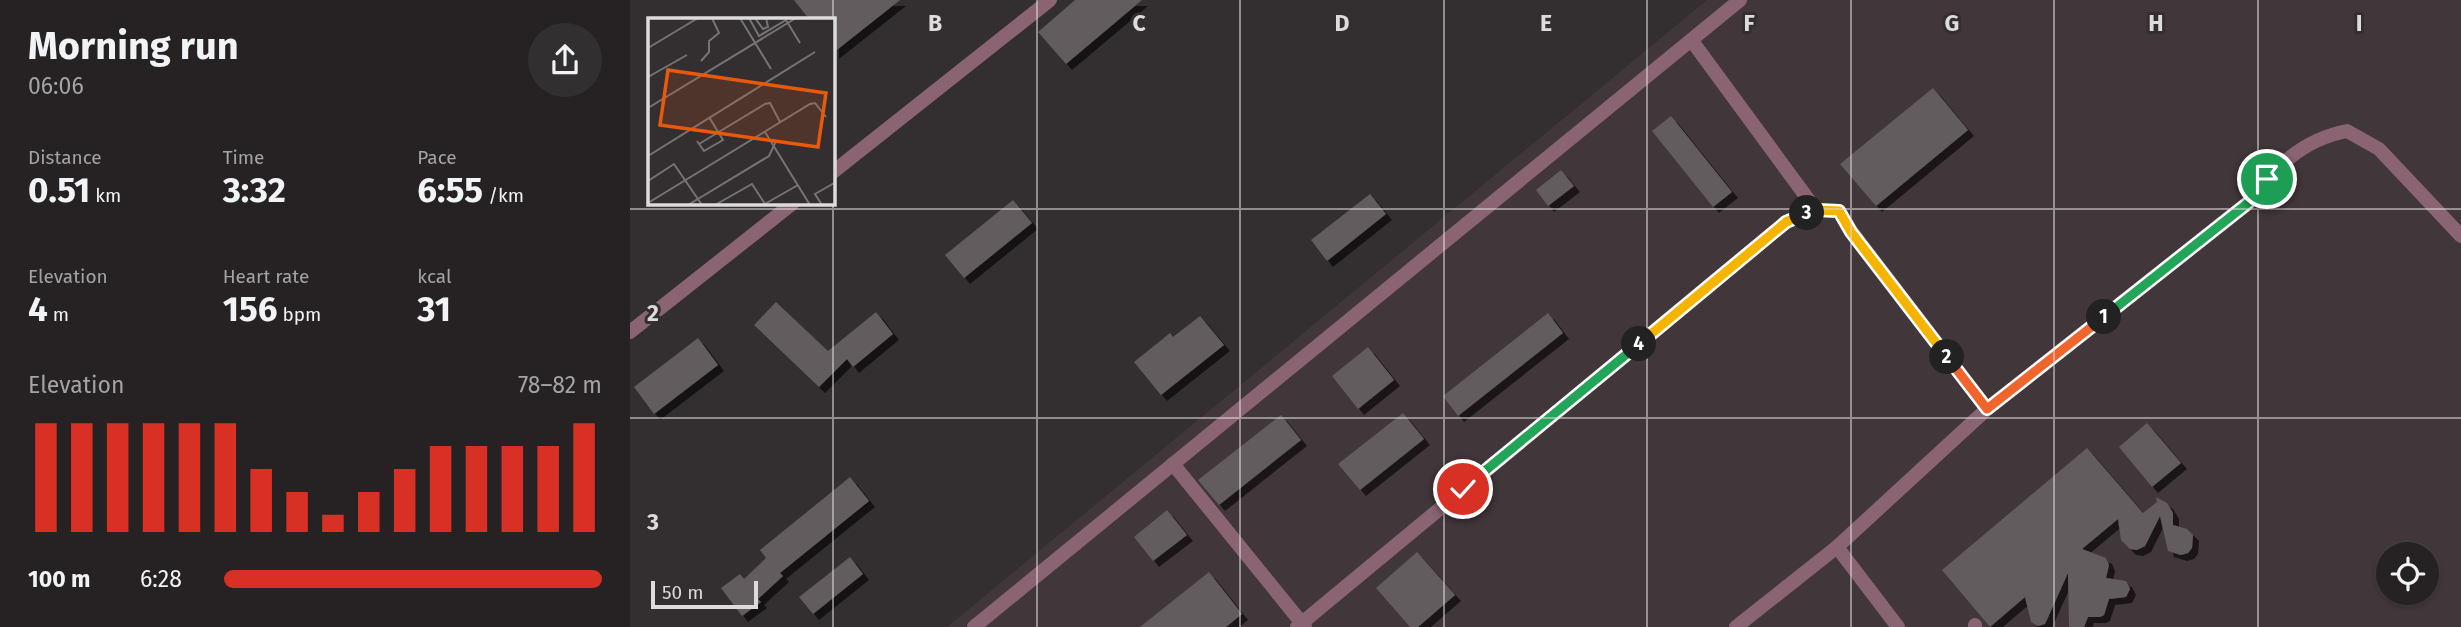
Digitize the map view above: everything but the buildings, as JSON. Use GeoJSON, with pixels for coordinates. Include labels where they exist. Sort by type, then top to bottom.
{"type":"FeatureCollection","features":[{"type":"Feature","properties":{"kind":"street"},"geometry":{"type":"LineString","coordinates":[[835,170],[1049,0]]}},
{"type":"Feature","properties":{"kind":"street"},"geometry":{"type":"LineString","coordinates":[[974,627],[1740,0]]}},
{"type":"Feature","properties":{"kind":"street"},"geometry":{"type":"LineString","coordinates":[[1692,41],[1816,210]]}},
{"type":"Feature","properties":{"kind":"street"},"geometry":{"type":"LineString","coordinates":[[1736,627],[1837,547],[1987,409],[2248,203],[2267,179],[2293,154],[2326,135],[2347,131],[2379,149],[2461,236]]}},
{"type":"Feature","properties":{"kind":"street"},"geometry":{"type":"LineString","coordinates":[[630,332],[790,205]]}},
{"type":"Feature","properties":{"kind":"street"},"geometry":{"type":"LineString","coordinates":[[1173,464],[1301,626],[1786,222],[1816,210],[1839,211],[1851,232],[1987,409]]}},
{"type":"Feature","properties":{"kind":"street"},"geometry":{"type":"LineString","coordinates":[[1837,547],[1898,627]]}},
{"type":"Feature","properties":{"kind":"shaded area"},"geometry":{"type":"Polygon","coordinates":[[[1707,0],[2461,0],[2461,627],[947,627],[1707,0]]]}},
{"type":"Feature","properties":{"kind":"route"},"geometry":{"type":"LineString","coordinates":[[1463,489],[1786,222],[1816,210],[1839,211],[1851,232],[1987,409],[2248,203],[2267,179]]}}]}
